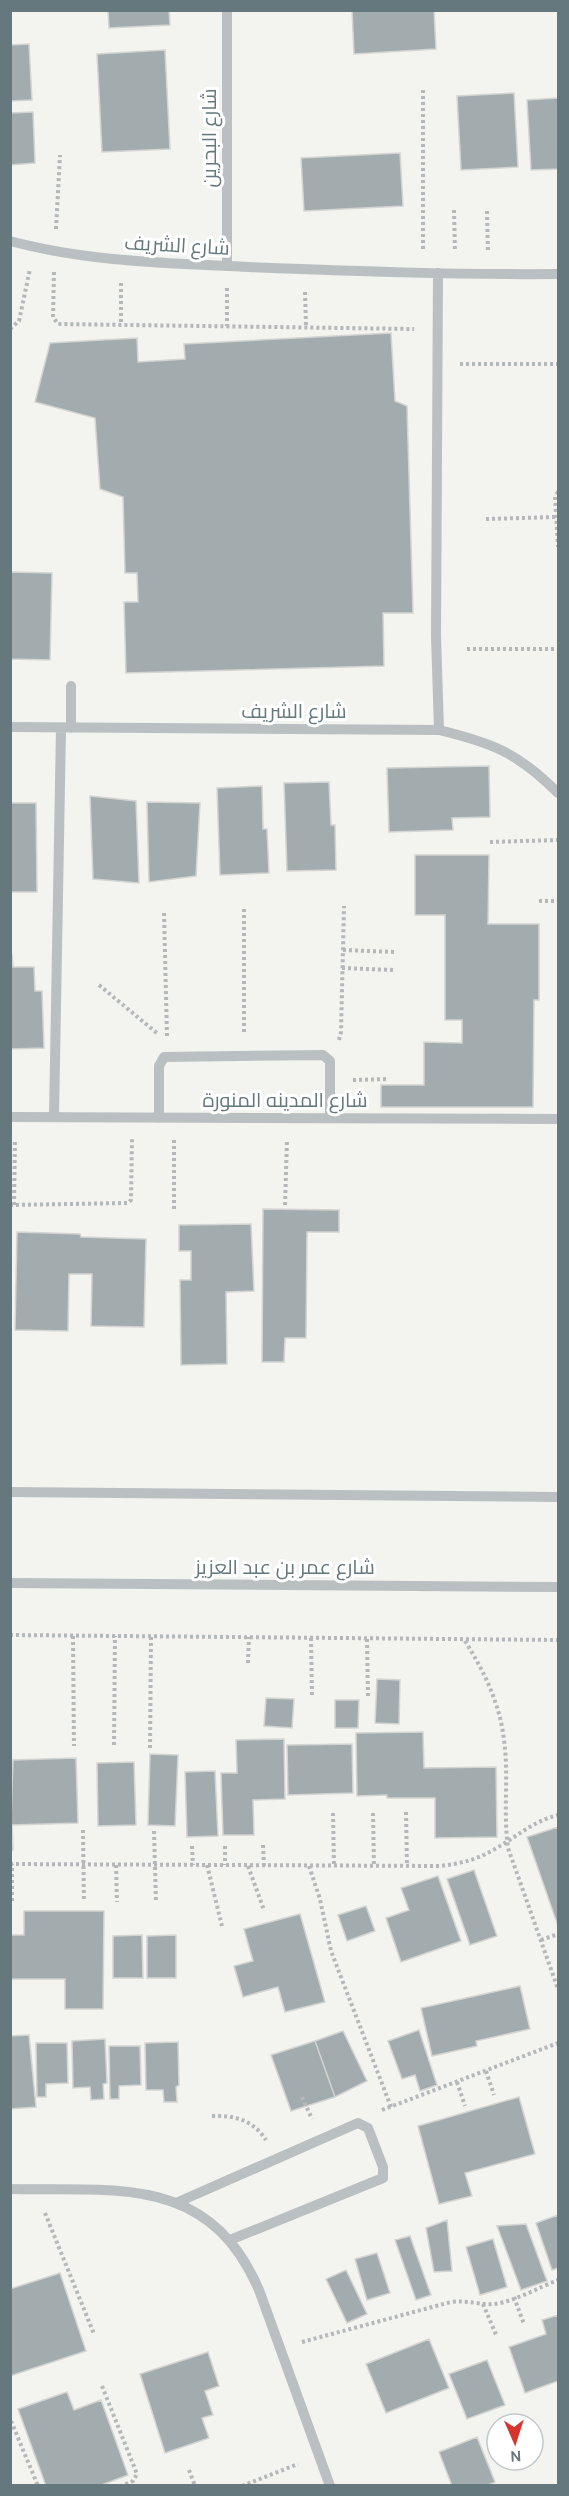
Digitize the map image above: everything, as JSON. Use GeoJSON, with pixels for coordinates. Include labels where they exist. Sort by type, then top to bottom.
{"type":"FeatureCollection","features":[{"type":"Feature","properties":{"kind":"street","name":"شارع البحرين"},"geometry":{"type":"LineString","coordinates":[[227,10],[227,266]]}},
{"type":"Feature","properties":{"kind":"street","name":"شارع الشريف"},"geometry":{"type":"LineString","coordinates":[[10,241],[55,252],[121,260],[423,273],[558,274]]}},
{"type":"Feature","properties":{"kind":"street"},"geometry":{"type":"LineString","coordinates":[[438,273],[436,636],[439,730]]}},
{"type":"Feature","properties":{"kind":"street"},"geometry":{"type":"LineString","coordinates":[[54,1118],[66,728],[71,686]]}},
{"type":"Feature","properties":{"kind":"street","name":"شارع الشريف"},"geometry":{"type":"LineString","coordinates":[[10,727],[439,730],[469,737],[504,750],[534,769],[558,793]]}},
{"type":"Feature","properties":{"kind":"street"},"geometry":{"type":"LineString","coordinates":[[159,1118],[159,1066],[164,1057],[244,1055],[326,1056],[330,1061],[330,1118]]}},
{"type":"Feature","properties":{"kind":"street","name":"شارع المدينه المنورة"},"geometry":{"type":"LineString","coordinates":[[13,1117],[558,1119]]}},
{"type":"Feature","properties":{"kind":"street"},"geometry":{"type":"LineString","coordinates":[[10,1492],[558,1497]]}},
{"type":"Feature","properties":{"kind":"street","name":"شارع عمر بن عبد العزيز"},"geometry":{"type":"LineString","coordinates":[[10,1583],[558,1587]]}},
{"type":"Feature","properties":{"kind":"street"},"geometry":{"type":"LineString","coordinates":[[176,2203],[358,2123],[368,2128],[383,2167],[382,2178],[230,2240]]}},
{"type":"Feature","properties":{"kind":"street"},"geometry":{"type":"LineString","coordinates":[[10,2188],[131,2191],[154,2195],[196,2212],[230,2240],[247,2263],[330,2486]]}},
{"type":"Feature","properties":{"kind":"path"},"geometry":{"type":"LineString","coordinates":[[423,90],[423,273]]}},
{"type":"Feature","properties":{"kind":"path"},"geometry":{"type":"LineString","coordinates":[[60,155],[53,317],[56,323],[439,329]]}},
{"type":"Feature","properties":{"kind":"path"},"geometry":{"type":"LineString","coordinates":[[454,210],[455,274]]}},
{"type":"Feature","properties":{"kind":"path"},"geometry":{"type":"LineString","coordinates":[[487,212],[489,274]]}},
{"type":"Feature","properties":{"kind":"path"},"geometry":{"type":"LineString","coordinates":[[10,329],[20,321],[35,247]]}},
{"type":"Feature","properties":{"kind":"path"},"geometry":{"type":"LineString","coordinates":[[121,260],[121,325]]}},
{"type":"Feature","properties":{"kind":"path"},"geometry":{"type":"LineString","coordinates":[[227,266],[227,326]]}},
{"type":"Feature","properties":{"kind":"path"},"geometry":{"type":"LineString","coordinates":[[305,269],[306,327]]}},
{"type":"Feature","properties":{"kind":"path"},"geometry":{"type":"LineString","coordinates":[[439,364],[558,364]]}},
{"type":"Feature","properties":{"kind":"path"},"geometry":{"type":"LineString","coordinates":[[558,492],[555,496],[558,547]]}},
{"type":"Feature","properties":{"kind":"path"},"geometry":{"type":"LineString","coordinates":[[486,519],[556,517]]}},
{"type":"Feature","properties":{"kind":"path"},"geometry":{"type":"LineString","coordinates":[[466,649],[558,649]]}},
{"type":"Feature","properties":{"kind":"path"},"geometry":{"type":"LineString","coordinates":[[490,842],[558,840]]}},
{"type":"Feature","properties":{"kind":"path"},"geometry":{"type":"LineString","coordinates":[[539,901],[558,901]]}},
{"type":"Feature","properties":{"kind":"path"},"geometry":{"type":"LineString","coordinates":[[326,1056],[335,1045],[341,1032],[344,906]]}},
{"type":"Feature","properties":{"kind":"path"},"geometry":{"type":"LineString","coordinates":[[244,909],[244,1055]]}},
{"type":"Feature","properties":{"kind":"path"},"geometry":{"type":"LineString","coordinates":[[99,985],[167,1041],[164,913]]}},
{"type":"Feature","properties":{"kind":"path"},"geometry":{"type":"LineString","coordinates":[[343,950],[395,952]]}},
{"type":"Feature","properties":{"kind":"path"},"geometry":{"type":"LineString","coordinates":[[342,968],[394,970]]}},
{"type":"Feature","properties":{"kind":"path"},"geometry":{"type":"LineString","coordinates":[[330,1080],[388,1079]]}},
{"type":"Feature","properties":{"kind":"path"},"geometry":{"type":"LineString","coordinates":[[13,1117],[12,1205],[128,1203],[131,1200],[133,1117]]}},
{"type":"Feature","properties":{"kind":"path"},"geometry":{"type":"LineString","coordinates":[[174,1118],[174,1209]]}},
{"type":"Feature","properties":{"kind":"path"},"geometry":{"type":"LineString","coordinates":[[285,1205],[287,1118]]}},
{"type":"Feature","properties":{"kind":"path"},"geometry":{"type":"LineString","coordinates":[[10,1635],[558,1640]]}},
{"type":"Feature","properties":{"kind":"path"},"geometry":{"type":"LineString","coordinates":[[73,1636],[74,1746]]}},
{"type":"Feature","properties":{"kind":"path"},"geometry":{"type":"LineString","coordinates":[[114,1745],[115,1636]]}},
{"type":"Feature","properties":{"kind":"path"},"geometry":{"type":"LineString","coordinates":[[150,1748],[151,1637]]}},
{"type":"Feature","properties":{"kind":"path"},"geometry":{"type":"LineString","coordinates":[[248,1663],[249,1637]]}},
{"type":"Feature","properties":{"kind":"path"},"geometry":{"type":"LineString","coordinates":[[311,1638],[312,1697]]}},
{"type":"Feature","properties":{"kind":"path"},"geometry":{"type":"LineString","coordinates":[[367,1639],[368,1697]]}},
{"type":"Feature","properties":{"kind":"path"},"geometry":{"type":"LineString","coordinates":[[464,1640],[487,1680],[501,1720],[505,1741],[509,1853],[558,1989]]}},
{"type":"Feature","properties":{"kind":"path"},"geometry":{"type":"LineString","coordinates":[[406,1812],[407,1866]]}},
{"type":"Feature","properties":{"kind":"path"},"geometry":{"type":"LineString","coordinates":[[333,1813],[334,1866]]}},
{"type":"Feature","properties":{"kind":"path"},"geometry":{"type":"LineString","coordinates":[[373,1813],[374,1866]]}},
{"type":"Feature","properties":{"kind":"path"},"geometry":{"type":"LineString","coordinates":[[12,1901],[11,1864],[439,1866],[468,1861],[507,1842],[529,1826],[558,1815]]}},
{"type":"Feature","properties":{"kind":"path"},"geometry":{"type":"LineString","coordinates":[[83,1830],[84,1902]]}},
{"type":"Feature","properties":{"kind":"path"},"geometry":{"type":"LineString","coordinates":[[154,1831],[156,1903]]}},
{"type":"Feature","properties":{"kind":"path"},"geometry":{"type":"LineString","coordinates":[[263,1845],[264,1866]]}},
{"type":"Feature","properties":{"kind":"path"},"geometry":{"type":"LineString","coordinates":[[192,1846],[193,1865]]}},
{"type":"Feature","properties":{"kind":"path"},"geometry":{"type":"LineString","coordinates":[[225,1846],[225,1865]]}},
{"type":"Feature","properties":{"kind":"path"},"geometry":{"type":"LineString","coordinates":[[117,1865],[117,1902]]}},
{"type":"Feature","properties":{"kind":"path"},"geometry":{"type":"LineString","coordinates":[[207,1865],[222,1926]]}},
{"type":"Feature","properties":{"kind":"path"},"geometry":{"type":"LineString","coordinates":[[248,1866],[264,1910]]}},
{"type":"Feature","properties":{"kind":"path"},"geometry":{"type":"LineString","coordinates":[[309,1866],[320,1899],[331,1951],[391,2107]]}},
{"type":"Feature","properties":{"kind":"path"},"geometry":{"type":"LineString","coordinates":[[541,1940],[558,1934]]}},
{"type":"Feature","properties":{"kind":"path"},"geometry":{"type":"LineString","coordinates":[[364,2124],[378,2112],[558,2043]]}},
{"type":"Feature","properties":{"kind":"path"},"geometry":{"type":"LineString","coordinates":[[486,2071],[495,2095]]}},
{"type":"Feature","properties":{"kind":"path"},"geometry":{"type":"LineString","coordinates":[[457,2082],[465,2106]]}},
{"type":"Feature","properties":{"kind":"path"},"geometry":{"type":"LineString","coordinates":[[212,2116],[240,2118],[252,2125],[262,2134],[276,2159]]}},
{"type":"Feature","properties":{"kind":"path"},"geometry":{"type":"LineString","coordinates":[[36,2189],[94,2334]]}},
{"type":"Feature","properties":{"kind":"path"},"geometry":{"type":"LineString","coordinates":[[280,2348],[451,2302],[467,2300],[483,2304],[501,2303],[558,2280]]}},
{"type":"Feature","properties":{"kind":"path"},"geometry":{"type":"LineString","coordinates":[[514,2297],[524,2324]]}},
{"type":"Feature","properties":{"kind":"path"},"geometry":{"type":"LineString","coordinates":[[483,2304],[497,2337]]}},
{"type":"Feature","properties":{"kind":"path"},"geometry":{"type":"LineString","coordinates":[[102,2386],[136,2471],[135,2479],[123,2486]]}},
{"type":"Feature","properties":{"kind":"path"},"geometry":{"type":"LineString","coordinates":[[11,2421],[38,2486]]}},
{"type":"Feature","properties":{"kind":"path"},"geometry":{"type":"LineString","coordinates":[[243,2486],[319,2456]]}},
{"type":"Feature","properties":{"kind":"path"},"geometry":{"type":"LineString","coordinates":[[189,2470],[195,2486]]}},
{"type":"Feature","properties":{"kind":"building"},"geometry":{"type":"Polygon","coordinates":[[[108,10],[169,10],[170,25],[109,28],[108,10]]]}},
{"type":"Feature","properties":{"kind":"building"},"geometry":{"type":"Polygon","coordinates":[[[352,10],[434,10],[436,49],[354,54],[352,10]]]}},
{"type":"Feature","properties":{"kind":"building"},"geometry":{"type":"Polygon","coordinates":[[[29,44],[32,100],[10,101],[10,45],[29,44]]]}},
{"type":"Feature","properties":{"kind":"building"},"geometry":{"type":"Polygon","coordinates":[[[165,50],[170,149],[102,152],[97,54],[165,50]]]}},
{"type":"Feature","properties":{"kind":"building"},"geometry":{"type":"Polygon","coordinates":[[[514,93],[518,167],[461,170],[457,96],[514,93]]]}},
{"type":"Feature","properties":{"kind":"building"},"geometry":{"type":"Polygon","coordinates":[[[558,98],[558,169],[531,170],[527,100],[558,98]]]}},
{"type":"Feature","properties":{"kind":"building"},"geometry":{"type":"Polygon","coordinates":[[[33,112],[35,163],[10,165],[10,113],[33,112]]]}},
{"type":"Feature","properties":{"kind":"building"},"geometry":{"type":"Polygon","coordinates":[[[400,153],[403,206],[304,211],[301,158],[400,153]]]}},
{"type":"Feature","properties":{"kind":"building"},"geometry":{"type":"Polygon","coordinates":[[[391,333],[395,401],[407,406],[413,613],[383,613],[384,666],[126,673],[124,602],[138,602],[137,573],[125,573],[123,497],[100,489],[95,418],[35,402],[50,343],[137,338],[138,362],[185,359],[184,344],[391,333]]]}},
{"type":"Feature","properties":{"kind":"building"},"geometry":{"type":"Polygon","coordinates":[[[10,572],[52,573],[50,660],[10,659],[10,572]]]}},
{"type":"Feature","properties":{"kind":"building"},"geometry":{"type":"Polygon","coordinates":[[[489,766],[490,817],[452,818],[453,830],[389,832],[387,768],[489,766]]]}},
{"type":"Feature","properties":{"kind":"building"},"geometry":{"type":"Polygon","coordinates":[[[329,782],[331,825],[335,825],[336,870],[287,871],[284,783],[329,782]]]}},
{"type":"Feature","properties":{"kind":"building"},"geometry":{"type":"Polygon","coordinates":[[[262,786],[263,829],[267,829],[269,873],[220,875],[217,788],[262,786]]]}},
{"type":"Feature","properties":{"kind":"building"},"geometry":{"type":"Polygon","coordinates":[[[90,796],[136,801],[139,883],[93,879],[90,796]]]}},
{"type":"Feature","properties":{"kind":"building"},"geometry":{"type":"Polygon","coordinates":[[[147,802],[200,803],[196,876],[149,882],[147,802]]]}},
{"type":"Feature","properties":{"kind":"building"},"geometry":{"type":"Polygon","coordinates":[[[10,803],[36,803],[37,892],[10,892],[10,803]]]}},
{"type":"Feature","properties":{"kind":"building"},"geometry":{"type":"Polygon","coordinates":[[[415,855],[489,855],[488,924],[539,924],[539,1000],[534,1000],[533,1107],[381,1107],[381,1085],[424,1085],[424,1042],[462,1043],[462,1020],[445,1020],[445,915],[415,915],[415,855]]]}},
{"type":"Feature","properties":{"kind":"building"},"geometry":{"type":"Polygon","coordinates":[[[10,955],[12,955],[13,967],[34,967],[35,991],[42,991],[44,1048],[10,1049],[10,955]]]}},
{"type":"Feature","properties":{"kind":"building"},"geometry":{"type":"Polygon","coordinates":[[[263,1209],[339,1210],[339,1232],[307,1232],[306,1338],[285,1338],[284,1362],[262,1362],[263,1209]]]}},
{"type":"Feature","properties":{"kind":"building"},"geometry":{"type":"Polygon","coordinates":[[[251,1224],[254,1291],[226,1292],[227,1364],[181,1365],[180,1280],[191,1280],[191,1251],[179,1251],[179,1225],[251,1224]]]}},
{"type":"Feature","properties":{"kind":"building"},"geometry":{"type":"Polygon","coordinates":[[[17,1232],[146,1239],[144,1327],[91,1326],[92,1274],[69,1274],[68,1331],[15,1330],[17,1232]]]}},
{"type":"Feature","properties":{"kind":"building"},"geometry":{"type":"Polygon","coordinates":[[[377,1679],[400,1680],[399,1724],[375,1723],[377,1679]]]}},
{"type":"Feature","properties":{"kind":"building"},"geometry":{"type":"Polygon","coordinates":[[[266,1698],[294,1699],[292,1728],[264,1726],[266,1698]]]}},
{"type":"Feature","properties":{"kind":"building"},"geometry":{"type":"Polygon","coordinates":[[[335,1700],[359,1700],[358,1728],[335,1728],[335,1700]]]}},
{"type":"Feature","properties":{"kind":"building"},"geometry":{"type":"Polygon","coordinates":[[[423,1732],[424,1768],[496,1767],[497,1837],[435,1838],[435,1798],[357,1796],[356,1733],[423,1732]]]}},
{"type":"Feature","properties":{"kind":"building"},"geometry":{"type":"Polygon","coordinates":[[[284,1739],[285,1799],[253,1800],[254,1835],[223,1835],[221,1773],[237,1773],[236,1740],[284,1739]]]}},
{"type":"Feature","properties":{"kind":"building"},"geometry":{"type":"Polygon","coordinates":[[[352,1744],[353,1793],[288,1795],[287,1745],[352,1744]]]}},
{"type":"Feature","properties":{"kind":"building"},"geometry":{"type":"Polygon","coordinates":[[[150,1754],[178,1755],[175,1826],[148,1825],[150,1754]]]}},
{"type":"Feature","properties":{"kind":"building"},"geometry":{"type":"Polygon","coordinates":[[[76,1758],[78,1823],[12,1825],[13,1850],[10,1850],[13,1760],[76,1758]]]}},
{"type":"Feature","properties":{"kind":"building"},"geometry":{"type":"Polygon","coordinates":[[[134,1762],[136,1825],[98,1826],[97,1763],[134,1762]]]}},
{"type":"Feature","properties":{"kind":"building"},"geometry":{"type":"Polygon","coordinates":[[[215,1771],[218,1836],[187,1837],[185,1772],[215,1771]]]}},
{"type":"Feature","properties":{"kind":"building"},"geometry":{"type":"Polygon","coordinates":[[[558,1827],[558,1926],[527,1837],[558,1827]]]}},
{"type":"Feature","properties":{"kind":"building"},"geometry":{"type":"Polygon","coordinates":[[[474,1870],[497,1936],[470,1945],[447,1879],[474,1870]]]}},
{"type":"Feature","properties":{"kind":"building"},"geometry":{"type":"Polygon","coordinates":[[[438,1876],[461,1941],[401,1962],[386,1918],[409,1910],[401,1888],[438,1876]]]}},
{"type":"Feature","properties":{"kind":"building"},"geometry":{"type":"Polygon","coordinates":[[[366,1906],[375,1931],[347,1941],[338,1915],[366,1906]]]}},
{"type":"Feature","properties":{"kind":"building"},"geometry":{"type":"Polygon","coordinates":[[[24,1911],[104,1911],[103,2009],[65,2009],[65,1979],[10,1979],[10,1935],[24,1935],[24,1911]]]}},
{"type":"Feature","properties":{"kind":"building"},"geometry":{"type":"Polygon","coordinates":[[[300,1914],[325,2002],[285,2012],[278,1987],[243,1997],[234,1966],[253,1961],[244,1929],[300,1914]]]}},
{"type":"Feature","properties":{"kind":"building"},"geometry":{"type":"Polygon","coordinates":[[[142,1935],[143,1978],[113,1978],[113,1936],[142,1935]]]}},
{"type":"Feature","properties":{"kind":"building"},"geometry":{"type":"Polygon","coordinates":[[[176,1935],[176,1978],[147,1978],[147,1936],[176,1935]]]}},
{"type":"Feature","properties":{"kind":"building"},"geometry":{"type":"Polygon","coordinates":[[[520,1986],[530,2029],[476,2041],[477,2046],[432,2056],[421,2008],[520,1986]]]}},
{"type":"Feature","properties":{"kind":"building"},"geometry":{"type":"Polygon","coordinates":[[[419,2030],[437,2085],[420,2091],[415,2075],[402,2079],[388,2041],[419,2030]]]}},
{"type":"Feature","properties":{"kind":"building"},"geometry":{"type":"Polygon","coordinates":[[[343,2031],[367,2081],[335,2097],[315,2041],[343,2031]]]}},
{"type":"Feature","properties":{"kind":"building"},"geometry":{"type":"Polygon","coordinates":[[[29,2035],[36,2107],[10,2109],[10,2036],[29,2035]]]}},
{"type":"Feature","properties":{"kind":"building"},"geometry":{"type":"Polygon","coordinates":[[[105,2039],[107,2083],[103,2084],[104,2099],[91,2100],[90,2087],[73,2088],[72,2041],[105,2039]]]}},
{"type":"Feature","properties":{"kind":"building"},"geometry":{"type":"Polygon","coordinates":[[[315,2041],[335,2097],[291,2111],[271,2055],[315,2041]]]}},
{"type":"Feature","properties":{"kind":"building"},"geometry":{"type":"Polygon","coordinates":[[[178,2042],[177,2102],[164,2102],[163,2090],[146,2090],[145,2043],[178,2042]]]}},
{"type":"Feature","properties":{"kind":"building"},"geometry":{"type":"Polygon","coordinates":[[[36,2043],[67,2043],[68,2083],[46,2084],[46,2097],[37,2097],[36,2043]]]}},
{"type":"Feature","properties":{"kind":"building"},"geometry":{"type":"Polygon","coordinates":[[[109,2046],[140,2046],[141,2085],[119,2086],[119,2099],[110,2099],[109,2046]]]}},
{"type":"Feature","properties":{"kind":"building"},"geometry":{"type":"Polygon","coordinates":[[[519,2097],[535,2154],[465,2173],[472,2196],[439,2204],[418,2126],[519,2097]]]}},
{"type":"Feature","properties":{"kind":"building"},"geometry":{"type":"Polygon","coordinates":[[[558,2215],[558,2268],[552,2270],[536,2223],[558,2215]]]}},
{"type":"Feature","properties":{"kind":"building"},"geometry":{"type":"Polygon","coordinates":[[[447,2220],[452,2271],[434,2272],[426,2228],[447,2220]]]}},
{"type":"Feature","properties":{"kind":"building"},"geometry":{"type":"Polygon","coordinates":[[[526,2224],[547,2281],[521,2290],[497,2226],[526,2224]]]}},
{"type":"Feature","properties":{"kind":"building"},"geometry":{"type":"Polygon","coordinates":[[[410,2236],[431,2295],[416,2300],[395,2240],[410,2236]]]}},
{"type":"Feature","properties":{"kind":"building"},"geometry":{"type":"Polygon","coordinates":[[[493,2239],[507,2287],[480,2295],[466,2247],[493,2239]]]}},
{"type":"Feature","properties":{"kind":"building"},"geometry":{"type":"Polygon","coordinates":[[[377,2253],[390,2293],[367,2300],[355,2259],[377,2253]]]}},
{"type":"Feature","properties":{"kind":"building"},"geometry":{"type":"Polygon","coordinates":[[[346,2270],[367,2314],[347,2323],[326,2279],[346,2270]]]}},
{"type":"Feature","properties":{"kind":"building"},"geometry":{"type":"Polygon","coordinates":[[[60,2273],[86,2351],[10,2376],[10,2289],[60,2273]]]}},
{"type":"Feature","properties":{"kind":"building"},"geometry":{"type":"Polygon","coordinates":[[[558,2315],[558,2381],[525,2393],[509,2347],[546,2334],[542,2320],[558,2315]]]}},
{"type":"Feature","properties":{"kind":"building"},"geometry":{"type":"Polygon","coordinates":[[[429,2339],[449,2388],[386,2413],[366,2364],[429,2339]]]}},
{"type":"Feature","properties":{"kind":"building"},"geometry":{"type":"Polygon","coordinates":[[[208,2352],[219,2386],[205,2391],[213,2415],[202,2418],[209,2438],[165,2453],[140,2374],[208,2352]]]}},
{"type":"Feature","properties":{"kind":"building"},"geometry":{"type":"Polygon","coordinates":[[[487,2360],[505,2405],[467,2419],[449,2374],[487,2360]]]}},
{"type":"Feature","properties":{"kind":"building"},"geometry":{"type":"Polygon","coordinates":[[[67,2392],[74,2410],[101,2400],[128,2475],[99,2486],[46,2486],[18,2409],[67,2392]]]}},
{"type":"Feature","properties":{"kind":"building"},"geometry":{"type":"Polygon","coordinates":[[[477,2437],[485,2457],[485,2472],[491,2472],[495,2482],[486,2486],[452,2486],[439,2452],[477,2437]]]}}]}
